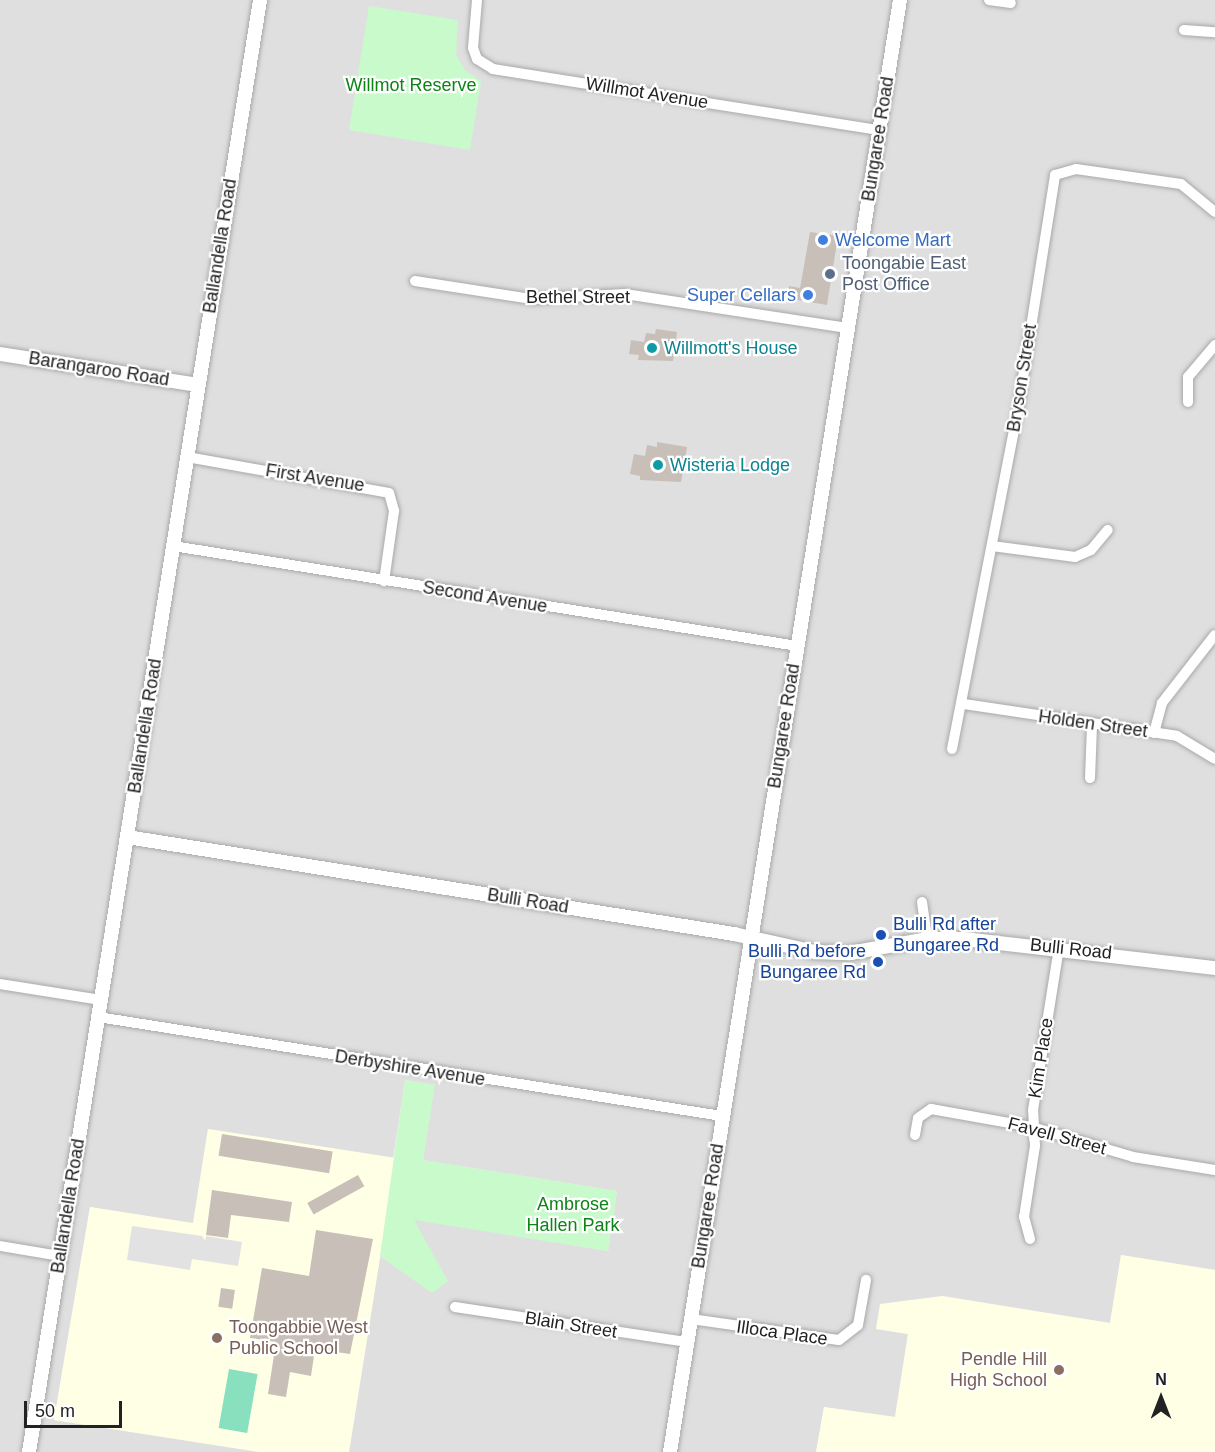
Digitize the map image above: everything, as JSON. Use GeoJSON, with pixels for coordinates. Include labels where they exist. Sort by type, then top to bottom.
{"type":"FeatureCollection","features":[{"type":"Feature","properties":{"kind":"street","name":"Ballandella Road"},"geometry":{"type":"LineString","coordinates":[[29,1452],[260,0]]}},
{"type":"Feature","properties":{"kind":"street","name":"Willmot Avenue"},"geometry":{"type":"LineString","coordinates":[[477,0],[473,48],[477,59],[493,69],[880,130]]}},
{"type":"Feature","properties":{"kind":"street","name":"Bungaree Road"},"geometry":{"type":"LineString","coordinates":[[670,1452],[900,0]]}},
{"type":"Feature","properties":{"kind":"street"},"geometry":{"type":"LineString","coordinates":[[989,0],[1011,3]]}},
{"type":"Feature","properties":{"kind":"street"},"geometry":{"type":"LineString","coordinates":[[1184,30],[1215,32]]}},
{"type":"Feature","properties":{"kind":"street","name":"Bryson Street"},"geometry":{"type":"LineString","coordinates":[[952,749],[964,704],[1054,175],[1076,169],[1181,184],[1215,212]]}},
{"type":"Feature","properties":{"kind":"street","name":"Bethel Street"},"geometry":{"type":"LineString","coordinates":[[415,280],[531,299],[625,294],[847,328]]}},
{"type":"Feature","properties":{"kind":"street"},"geometry":{"type":"LineString","coordinates":[[1188,402],[1188,377],[1215,345]]}},
{"type":"Feature","properties":{"kind":"street","name":"Barangaroo Road"},"geometry":{"type":"LineString","coordinates":[[0,354],[198,385]]}},
{"type":"Feature","properties":{"kind":"street","name":"First Avenue"},"geometry":{"type":"LineString","coordinates":[[187,457],[389,493],[394,511],[384,581]]}},
{"type":"Feature","properties":{"kind":"street"},"geometry":{"type":"LineString","coordinates":[[992,546],[1075,557],[1091,550],[1108,530]]}},
{"type":"Feature","properties":{"kind":"street","name":"Second Avenue"},"geometry":{"type":"LineString","coordinates":[[173,546],[797,646]]}},
{"type":"Feature","properties":{"kind":"street"},"geometry":{"type":"LineString","coordinates":[[1154,733],[1162,703],[1215,635]]}},
{"type":"Feature","properties":{"kind":"street","name":"Holden Street"},"geometry":{"type":"LineString","coordinates":[[964,704],[1183,739],[1215,759]]}},
{"type":"Feature","properties":{"kind":"street"},"geometry":{"type":"LineString","coordinates":[[1090,778],[1092,725]]}},
{"type":"Feature","properties":{"kind":"street","name":"Bulli Road"},"geometry":{"type":"LineString","coordinates":[[127,837],[835,953],[927,939],[1059,948],[1215,968]]}},
{"type":"Feature","properties":{"kind":"street"},"geometry":{"type":"LineString","coordinates":[[922,902],[927,939]]}},
{"type":"Feature","properties":{"kind":"street","name":"Kim Place"},"geometry":{"type":"LineString","coordinates":[[1030,1239],[1024,1217],[1035,1146],[1032,1127],[1059,948]]}},
{"type":"Feature","properties":{"kind":"street"},"geometry":{"type":"LineString","coordinates":[[0,984],[101,1000]]}},
{"type":"Feature","properties":{"kind":"street","name":"Derbyshire Avenue"},"geometry":{"type":"LineString","coordinates":[[98,1017],[722,1116]]}},
{"type":"Feature","properties":{"kind":"street","name":"Favell Street"},"geometry":{"type":"LineString","coordinates":[[915,1135],[918,1118],[931,1109],[1032,1127],[1132,1157],[1215,1170]]}},
{"type":"Feature","properties":{"kind":"street"},"geometry":{"type":"LineString","coordinates":[[0,1246],[60,1256]]}},
{"type":"Feature","properties":{"kind":"street","name":"Illoca Place"},"geometry":{"type":"LineString","coordinates":[[691,1319],[839,1340],[858,1325],[866,1280]]}},
{"type":"Feature","properties":{"kind":"street","name":"Blain Street"},"geometry":{"type":"LineString","coordinates":[[455,1307],[687,1342]]}},
{"type":"Feature","properties":{"kind":"shaded area"},"geometry":{"type":"Polygon","coordinates":[[[0,0],[1215,0],[1215,1270],[1121,1255],[1110,1323],[942,1296],[878,1320],[876,1329],[908,1334],[895,1417],[824,1407],[816,1452],[349,1452],[380,1256],[432,1292],[414,1219],[608,1251],[617,1191],[423,1160],[434,1085],[405,1080],[393,1158],[208,1129],[193,1224],[90,1207],[54,1420],[259,1452],[0,1452],[0,0]]]}},
{"type":"Feature","properties":{"kind":"shaded area","name":"Toongabbie West Public School"},"geometry":{"type":"Polygon","coordinates":[[[208,1129],[396,1158],[349,1452],[259,1452],[54,1420],[90,1207],[193,1223],[208,1129]]]}},
{"type":"Feature","properties":{"kind":"shaded area"},"geometry":{"type":"Polygon","coordinates":[[[132,1226],[202,1236],[205,1241],[206,1236],[242,1242],[238,1266],[192,1259],[190,1270],[127,1260],[132,1226]]]}},
{"type":"Feature","properties":{"kind":"shaded area","name":"Pendle Hill High School"},"geometry":{"type":"Polygon","coordinates":[[[1121,1255],[1215,1270],[1215,1452],[816,1452],[824,1407],[895,1417],[908,1334],[876,1329],[880,1304],[942,1296],[1110,1323],[1121,1255]]]}},
{"type":"Feature","properties":{"kind":"green space","name":"Willmot Reserve"},"geometry":{"type":"Polygon","coordinates":[[[369,6],[458,20],[456,55],[465,70],[481,81],[470,150],[349,130],[369,6]]]}},
{"type":"Feature","properties":{"kind":"green space","name":"Ambrose Hallen Park"},"geometry":{"type":"Polygon","coordinates":[[[405,1080],[435,1085],[423,1160],[617,1191],[608,1251],[414,1220],[448,1281],[432,1293],[380,1256],[405,1080]]]}},
{"type":"Feature","properties":{"kind":"green space"},"geometry":{"type":"Polygon","coordinates":[[[229,1369],[258,1374],[247,1433],[219,1428],[229,1369]]]}},
{"type":"Feature","properties":{"kind":"building"},"geometry":{"type":"Polygon","coordinates":[[[810,232],[838,236],[827,305],[787,298],[789,286],[800,288],[810,232]]]}},
{"type":"Feature","properties":{"kind":"building","name":"Willmott's House"},"geometry":{"type":"Polygon","coordinates":[[[656,329],[677,332],[673,361],[638,360],[639,355],[629,354],[631,340],[644,342],[646,333],[655,334],[656,329]]]}},
{"type":"Feature","properties":{"kind":"building","name":"Wisteria Lodge"},"geometry":{"type":"Polygon","coordinates":[[[657,442],[687,447],[681,482],[640,480],[640,476],[630,474],[634,454],[645,456],[647,445],[657,447],[657,442]]]}},
{"type":"Feature","properties":{"kind":"building"},"geometry":{"type":"Polygon","coordinates":[[[222,1134],[333,1152],[329,1173],[219,1156],[222,1134]]]}},
{"type":"Feature","properties":{"kind":"building"},"geometry":{"type":"Polygon","coordinates":[[[358,1175],[364,1186],[314,1214],[307,1203],[358,1175]]]}},
{"type":"Feature","properties":{"kind":"building"},"geometry":{"type":"Polygon","coordinates":[[[212,1190],[292,1202],[289,1222],[231,1215],[228,1238],[206,1235],[212,1190]]]}},
{"type":"Feature","properties":{"kind":"building"},"geometry":{"type":"Polygon","coordinates":[[[316,1230],[373,1239],[350,1354],[315,1349],[311,1376],[290,1372],[286,1397],[268,1394],[276,1342],[250,1338],[262,1268],[309,1276],[316,1230]]]}},
{"type":"Feature","properties":{"kind":"building"},"geometry":{"type":"Polygon","coordinates":[[[221,1288],[235,1290],[232,1309],[218,1307],[221,1288]]]}},
{"type":"Feature","properties":{"kind":"place","name":"Welcome Mart"},"geometry":{"type":"Point","coordinates":[823,240]}},
{"type":"Feature","properties":{"kind":"place","name":"Toongabie East Post Office"},"geometry":{"type":"Point","coordinates":[830,274]}},
{"type":"Feature","properties":{"kind":"place","name":"Super Cellars"},"geometry":{"type":"Point","coordinates":[808,295]}},
{"type":"Feature","properties":{"kind":"place","name":"Willmott's House"},"geometry":{"type":"Point","coordinates":[652,348]}},
{"type":"Feature","properties":{"kind":"place","name":"Wisteria Lodge"},"geometry":{"type":"Point","coordinates":[658,465]}},
{"type":"Feature","properties":{"kind":"place","name":"Bulli Rd after Bungaree Rd"},"geometry":{"type":"Point","coordinates":[881,935]}},
{"type":"Feature","properties":{"kind":"place","name":"Bulli Rd before Bungaree Rd"},"geometry":{"type":"Point","coordinates":[878,962]}},
{"type":"Feature","properties":{"kind":"place","name":"Toongabbie West Public School"},"geometry":{"type":"Point","coordinates":[217,1338]}},
{"type":"Feature","properties":{"kind":"place","name":"Pendle Hill High School"},"geometry":{"type":"Point","coordinates":[1059,1370]}}]}
